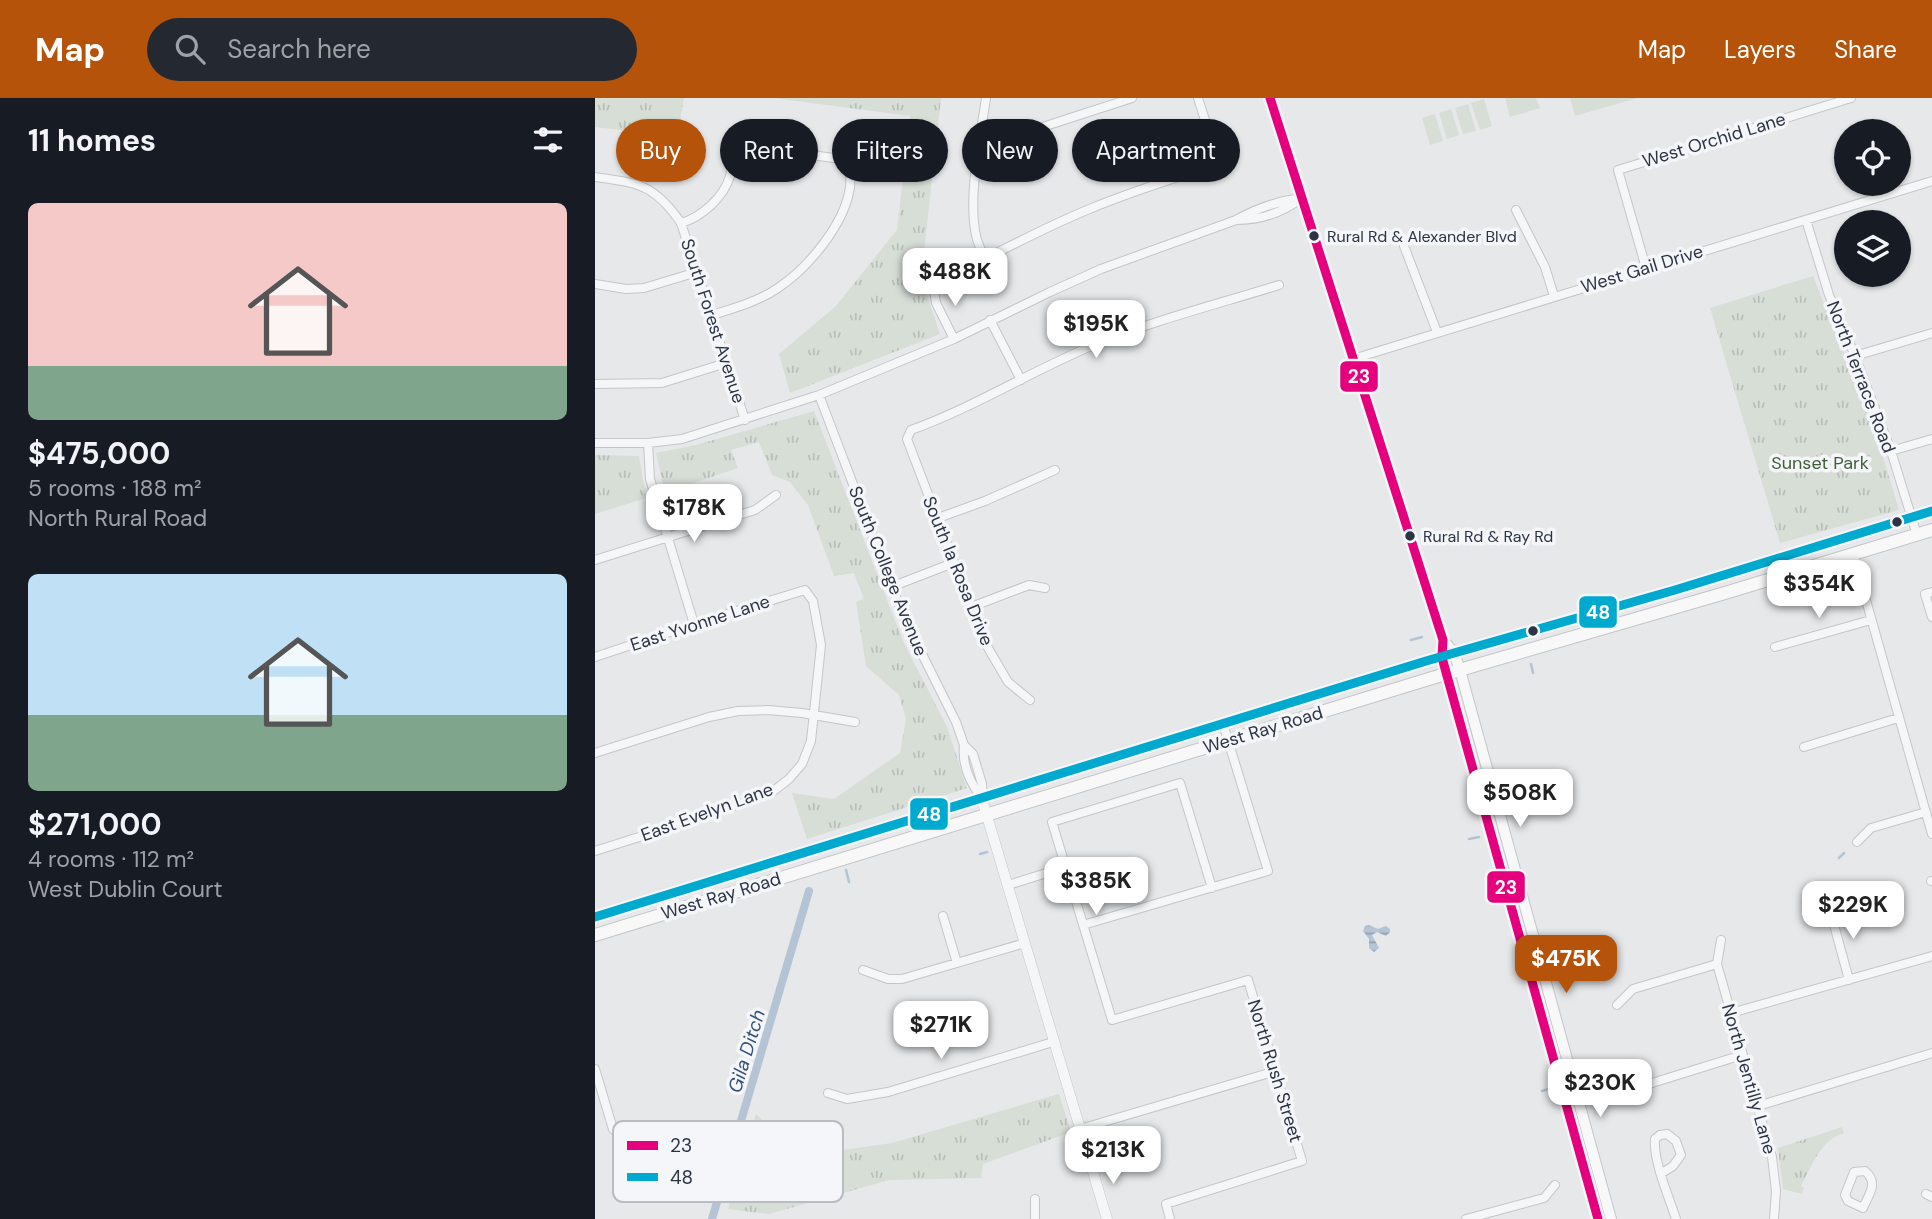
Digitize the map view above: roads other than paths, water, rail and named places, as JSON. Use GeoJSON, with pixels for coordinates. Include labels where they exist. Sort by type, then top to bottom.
{"type":"FeatureCollection","features":[{"type":"Feature","properties":{"kind":"main road"},"geometry":{"type":"LineString","coordinates":[[1270,98],[1450,663],[1579,1100],[1611,1219]]}},
{"type":"Feature","properties":{"kind":"main road","name":"West Ray Road"},"geometry":{"type":"LineString","coordinates":[[595,917],[984,806],[1229,740],[1450,663],[1932,511]]}},
{"type":"Feature","properties":{"kind":"main road","name":"West Ray Road"},"geometry":{"type":"LineString","coordinates":[[595,935],[1223,724],[1450,663],[1679,606],[1932,530]]}},
{"type":"Feature","properties":{"kind":"main road"},"geometry":{"type":"LineString","coordinates":[[1675,590],[1679,606]]}},
{"type":"Feature","properties":{"kind":"main road"},"geometry":{"type":"LineString","coordinates":[[1450,663],[1598,1219]]}},
{"type":"Feature","properties":{"kind":"street"},"geometry":{"type":"LineString","coordinates":[[983,119],[986,98]]}},
{"type":"Feature","properties":{"kind":"street"},"geometry":{"type":"LineString","coordinates":[[1058,122],[1132,98]]}},
{"type":"Feature","properties":{"kind":"street"},"geometry":{"type":"LineString","coordinates":[[954,339],[936,303],[933,284],[1087,210],[1219,164],[1198,98]]}},
{"type":"Feature","properties":{"kind":"street","name":"West Orchid Lane"},"geometry":{"type":"LineString","coordinates":[[1646,268],[1618,170],[1851,98]]}},
{"type":"Feature","properties":{"kind":"street"},"geometry":{"type":"LineString","coordinates":[[595,177],[627,181],[652,190],[667,202],[681,223],[704,212],[720,194],[730,176],[733,155],[743,146],[849,160],[850,188],[841,215],[822,247],[778,288],[744,306],[712,315]]}},
{"type":"Feature","properties":{"kind":"street","name":"West Gail Drive"},"geometry":{"type":"LineString","coordinates":[[1353,359],[1932,181]]}},
{"type":"Feature","properties":{"kind":"street"},"geometry":{"type":"LineString","coordinates":[[976,182],[974,232],[986,257]]}},
{"type":"Feature","properties":{"kind":"street"},"geometry":{"type":"LineString","coordinates":[[595,443],[648,443],[682,439],[819,395],[954,339],[1101,269],[1236,220],[1263,207],[1301,198]]}},
{"type":"Feature","properties":{"kind":"street"},"geometry":{"type":"LineString","coordinates":[[1516,210],[1545,267],[1554,296]]}},
{"type":"Feature","properties":{"kind":"street","name":"North Terrace Road"},"geometry":{"type":"LineString","coordinates":[[1806,219],[1829,295],[1891,451],[1917,535]]}},
{"type":"Feature","properties":{"kind":"street","name":"South Forest Avenue"},"geometry":{"type":"LineString","coordinates":[[681,223],[745,419]]}},
{"type":"Feature","properties":{"kind":"street"},"geometry":{"type":"LineString","coordinates":[[1404,246],[1437,332]]}},
{"type":"Feature","properties":{"kind":"street"},"geometry":{"type":"LineString","coordinates":[[595,284],[625,289],[644,288],[697,272]]}},
{"type":"Feature","properties":{"kind":"street"},"geometry":{"type":"LineString","coordinates":[[990,320],[1021,380],[1095,345],[1279,285]]}},
{"type":"Feature","properties":{"kind":"street"},"geometry":{"type":"LineString","coordinates":[[1855,356],[1932,333]]}},
{"type":"Feature","properties":{"kind":"street"},"geometry":{"type":"LineString","coordinates":[[595,384],[662,383],[726,363]]}},
{"type":"Feature","properties":{"kind":"street","name":"South la Rosa Drive"},"geometry":{"type":"LineString","coordinates":[[1021,380],[942,419],[911,430],[907,439],[984,641],[1008,682],[1030,700]]}},
{"type":"Feature","properties":{"kind":"street","name":"South College Avenue"},"geometry":{"type":"LineString","coordinates":[[819,395],[891,587],[916,646],[956,722],[964,745],[963,757],[969,777],[984,806]]}},
{"type":"Feature","properties":{"kind":"street"},"geometry":{"type":"LineString","coordinates":[[1891,451],[1932,439]]}},
{"type":"Feature","properties":{"kind":"street"},"geometry":{"type":"LineString","coordinates":[[648,443],[650,479],[694,624]]}},
{"type":"Feature","properties":{"kind":"street"},"geometry":{"type":"LineString","coordinates":[[938,518],[985,501],[1055,470]]}},
{"type":"Feature","properties":{"kind":"street"},"geometry":{"type":"LineString","coordinates":[[595,560],[755,510],[776,495]]}},
{"type":"Feature","properties":{"kind":"street"},"geometry":{"type":"LineString","coordinates":[[1853,554],[1932,834]]}},
{"type":"Feature","properties":{"kind":"street"},"geometry":{"type":"LineString","coordinates":[[891,587],[953,563]]}},
{"type":"Feature","properties":{"kind":"street"},"geometry":{"type":"LineString","coordinates":[[971,607],[1029,585],[1045,588]]}},
{"type":"Feature","properties":{"kind":"street","name":"East Yvonne Lane"},"geometry":{"type":"LineString","coordinates":[[595,657],[805,590],[813,601],[821,645],[813,715]]}},
{"type":"Feature","properties":{"kind":"street"},"geometry":{"type":"LineString","coordinates":[[1929,593],[1932,617]]}},
{"type":"Feature","properties":{"kind":"street"},"geometry":{"type":"LineString","coordinates":[[1775,647],[1871,620]]}},
{"type":"Feature","properties":{"kind":"street"},"geometry":{"type":"LineString","coordinates":[[595,753],[709,717],[738,711],[768,710],[855,722]]}},
{"type":"Feature","properties":{"kind":"street","name":"East Evelyn Lane"},"geometry":{"type":"LineString","coordinates":[[595,851],[772,792],[802,764],[811,741],[813,715]]}},
{"type":"Feature","properties":{"kind":"street"},"geometry":{"type":"LineString","coordinates":[[1804,747],[1898,718]]}},
{"type":"Feature","properties":{"kind":"street"},"geometry":{"type":"LineString","coordinates":[[1212,888],[1180,783],[1052,822],[1083,925],[1212,888],[1268,871],[1223,724]]}},
{"type":"Feature","properties":{"kind":"street"},"geometry":{"type":"LineString","coordinates":[[984,806],[1107,1219]]}},
{"type":"Feature","properties":{"kind":"street"},"geometry":{"type":"LineString","coordinates":[[1857,842],[1871,828],[1926,812]]}},
{"type":"Feature","properties":{"kind":"street"},"geometry":{"type":"LineString","coordinates":[[1008,885],[1066,867]]}},
{"type":"Feature","properties":{"kind":"street"},"geometry":{"type":"LineString","coordinates":[[1830,910],[1849,980]]}},
{"type":"Feature","properties":{"kind":"street"},"geometry":{"type":"LineString","coordinates":[[943,916],[957,963]]}},
{"type":"Feature","properties":{"kind":"street","name":"North Rush Street"},"geometry":{"type":"LineString","coordinates":[[1083,925],[1112,1020],[1248,980],[1276,1071],[1302,1161],[1165,1203],[1170,1219]]}},
{"type":"Feature","properties":{"kind":"street","name":"North Jentilly Lane"},"geometry":{"type":"LineString","coordinates":[[1721,940],[1717,964],[1772,1157],[1776,1191],[1774,1219]]}},
{"type":"Feature","properties":{"kind":"street"},"geometry":{"type":"LineString","coordinates":[[863,970],[888,979],[902,979],[1025,943]]}},
{"type":"Feature","properties":{"kind":"street"},"geometry":{"type":"LineString","coordinates":[[1731,1013],[1932,956]]}},
{"type":"Feature","properties":{"kind":"street"},"geometry":{"type":"LineString","coordinates":[[1617,1005],[1633,989],[1717,964]]}},
{"type":"Feature","properties":{"kind":"street"},"geometry":{"type":"LineString","coordinates":[[828,1093],[847,1099],[888,1092],[1053,1042]]}},
{"type":"Feature","properties":{"kind":"street"},"geometry":{"type":"LineString","coordinates":[[1566,1103],[1651,1083],[1742,1055]]}},
{"type":"Feature","properties":{"kind":"street"},"geometry":{"type":"LineString","coordinates":[[1759,1107],[1931,1055]]}},
{"type":"Feature","properties":{"kind":"street"},"geometry":{"type":"LineString","coordinates":[[595,1069],[613,1129]]}},
{"type":"Feature","properties":{"kind":"street"},"geometry":{"type":"LineString","coordinates":[[1080,1129],[1276,1071]]}},
{"type":"Feature","properties":{"kind":"street"},"geometry":{"type":"LineString","coordinates":[[1662,1173],[1678,1162],[1681,1155],[1676,1141],[1667,1134],[1655,1139],[1654,1146],[1662,1173],[1676,1219]]}},
{"type":"Feature","properties":{"kind":"street"},"geometry":{"type":"LineString","coordinates":[[1858,1219],[1863,1209],[1873,1186],[1872,1177],[1865,1171],[1854,1172],[1846,1186],[1845,1195],[1848,1201],[1863,1209]]}},
{"type":"Feature","properties":{"kind":"street"},"geometry":{"type":"LineString","coordinates":[[1466,1219],[1496,1215],[1544,1198],[1555,1185]]}},
{"type":"Feature","properties":{"kind":"street"},"geometry":{"type":"LineString","coordinates":[[1035,1199],[1035,1219]]}},
{"type":"Feature","properties":{"kind":"water"},"geometry":{"type":"Polygon","coordinates":[[[1365,926],[1378,929],[1386,926],[1390,929],[1386,936],[1377,932],[1372,935],[1379,948],[1374,952],[1369,948],[1369,939],[1363,931],[1365,926]]]}},
{"type":"Feature","properties":{"kind":"waterway"},"geometry":{"type":"LineString","coordinates":[[1411,640],[1422,637]]}},
{"type":"Feature","properties":{"kind":"waterway"},"geometry":{"type":"LineString","coordinates":[[1531,664],[1533,673]]}},
{"type":"Feature","properties":{"kind":"waterway"},"geometry":{"type":"LineString","coordinates":[[1469,839],[1479,837]]}},
{"type":"Feature","properties":{"kind":"waterway"},"geometry":{"type":"LineString","coordinates":[[980,854],[987,852]]}},
{"type":"Feature","properties":{"kind":"waterway"},"geometry":{"type":"LineString","coordinates":[[1839,858],[1844,853]]}},
{"type":"Feature","properties":{"kind":"waterway"},"geometry":{"type":"LineString","coordinates":[[846,870],[849,882]]}},
{"type":"Feature","properties":{"kind":"waterway","name":"Gila Ditch"},"geometry":{"type":"LineString","coordinates":[[741,1121],[809,891]]}},
{"type":"Feature","properties":{"kind":"waterway"},"geometry":{"type":"LineString","coordinates":[[1630,1060],[1633,1077]]}},
{"type":"Feature","properties":{"kind":"waterway"},"geometry":{"type":"LineString","coordinates":[[1582,1074],[1606,1067]]}},
{"type":"Feature","properties":{"kind":"waterway"},"geometry":{"type":"LineString","coordinates":[[1542,1091],[1552,1088]]}},
{"type":"Feature","properties":{"kind":"waterway","name":"Gila Ditch"},"geometry":{"type":"LineString","coordinates":[[712,1219],[717,1202]]}},
{"type":"Feature","properties":{"kind":"place","name":"Rural Rd & Alexander Blvd"},"geometry":{"type":"Point","coordinates":[1314,236]}},
{"type":"Feature","properties":{"kind":"place","name":"Rural Rd & Ray Rd"},"geometry":{"type":"Point","coordinates":[1410,536]}},
{"type":"Feature","properties":{"kind":"park label","name":"Sunset Park"},"geometry":{"type":"Point","coordinates":[1820,463]}}]}
